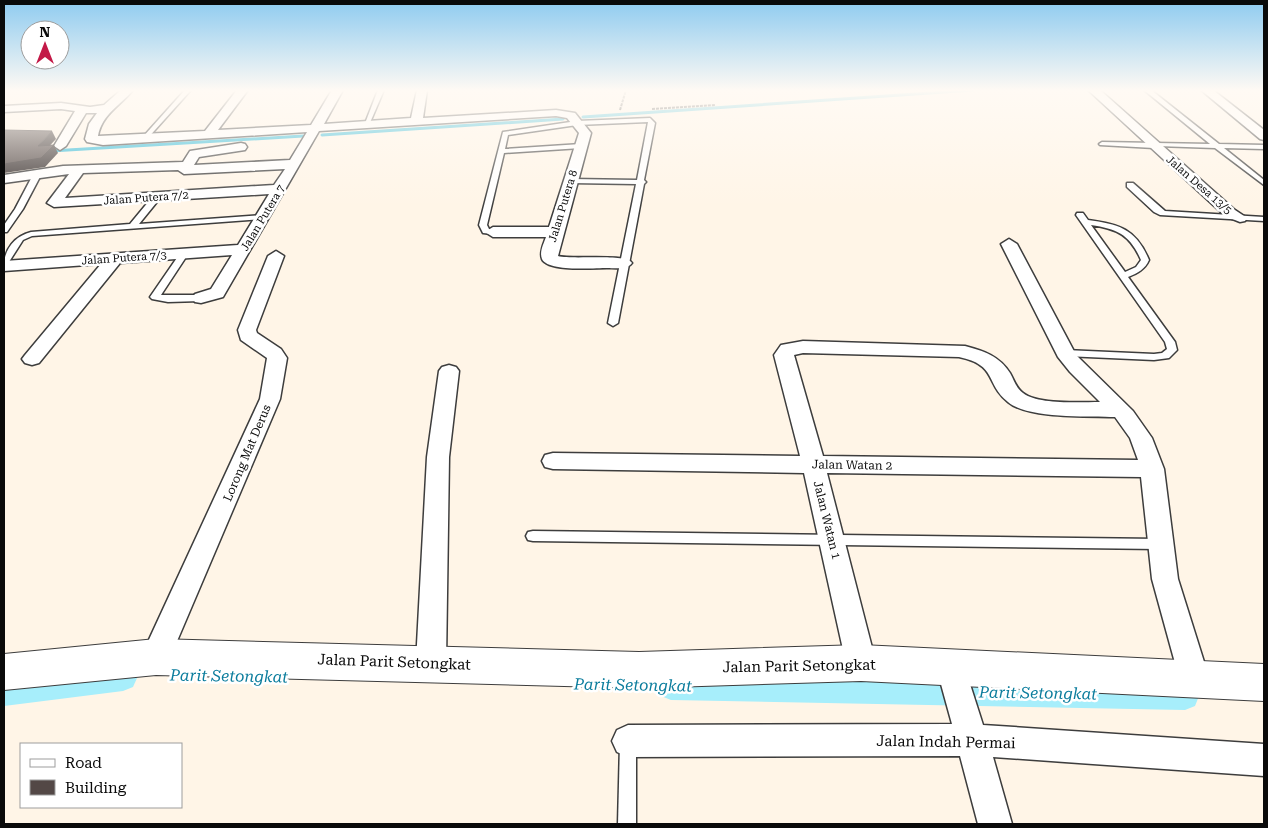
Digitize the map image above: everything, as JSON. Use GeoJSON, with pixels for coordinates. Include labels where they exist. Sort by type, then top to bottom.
{"type":"FeatureCollection","features":[{"type":"Feature","properties":{"kind":"street"},"geometry":{"type":"LineString","coordinates":[[60,146],[69,129]]}},
{"type":"Feature","properties":{"kind":"street"},"geometry":{"type":"LineString","coordinates":[[94,129],[91,139],[103,141],[305,129]]}},
{"type":"Feature","properties":{"kind":"street"},"geometry":{"type":"LineString","coordinates":[[208,135],[213,129]]}},
{"type":"Feature","properties":{"kind":"street","name":"Jalan Putera 7"},"geometry":{"type":"LineString","coordinates":[[201,298],[217,293],[264,217],[315,129]]}},
{"type":"Feature","properties":{"kind":"street","name":"Jalan Putera 8"},"geometry":{"type":"LineString","coordinates":[[581,129],[585,134],[549,253],[550,259],[556,262],[624,263]]}},
{"type":"Feature","properties":{"kind":"street","name":"Jalan Desa 13/5"},"geometry":{"type":"LineString","coordinates":[[1135,129],[1230,213],[1240,218]]}},
{"type":"Feature","properties":{"kind":"street"},"geometry":{"type":"LineString","coordinates":[[288,144],[306,143]]}},
{"type":"Feature","properties":{"kind":"street"},"geometry":{"type":"LineString","coordinates":[[252,146],[202,151],[195,154],[184,170],[295,164]]}},
{"type":"Feature","properties":{"kind":"street"},"geometry":{"type":"LineString","coordinates":[[4,179],[38,173],[79,170],[187,166]]}},
{"type":"Feature","properties":{"kind":"street","name":"Jalan Putera 7/2"},"geometry":{"type":"LineString","coordinates":[[79,170],[54,203],[280,189]]}},
{"type":"Feature","properties":{"kind":"street"},"geometry":{"type":"LineString","coordinates":[[493,232],[556,232]]}},
{"type":"Feature","properties":{"kind":"street"},"geometry":{"type":"LineString","coordinates":[[1009,244],[1065,353],[1080,373],[1133,424],[1141,439],[1152,469],[1159,544],[1172,604],[1195,681]]}},
{"type":"Feature","properties":{"kind":"street","name":"Jalan Putera 7/3"},"geometry":{"type":"LineString","coordinates":[[4,264],[244,250]]}},
{"type":"Feature","properties":{"kind":"street","name":"Lorong Mat Derus"},"geometry":{"type":"LineString","coordinates":[[156,656],[270,399],[278,365],[277,358],[274,353],[248,336],[247,330],[276,256]]}},
{"type":"Feature","properties":{"kind":"street"},"geometry":{"type":"LineString","coordinates":[[32,359],[115,258]]}},
{"type":"Feature","properties":{"kind":"street","name":"Jalan Watan 1"},"geometry":{"type":"LineString","coordinates":[[862,663],[814,464],[784,355],[788,348],[960,351],[978,355],[988,361],[997,369],[1010,391],[1018,400],[1047,406],[1120,410]]}},
{"type":"Feature","properties":{"kind":"street"},"geometry":{"type":"LineString","coordinates":[[431,663],[438,456],[449,371]]}},
{"type":"Feature","properties":{"kind":"street","name":"Jalan Watan 2"},"geometry":{"type":"LineString","coordinates":[[552,461],[1152,469]]}},
{"type":"Feature","properties":{"kind":"street","name":"Jalan Parit Setongkat"},"geometry":{"type":"LineString","coordinates":[[4,672],[156,656],[640,670],[862,663],[956,685],[1195,681],[1264,683]]}},
{"type":"Feature","properties":{"kind":"street"},"geometry":{"type":"LineString","coordinates":[[956,685],[995,824]]}},
{"type":"Feature","properties":{"kind":"street","name":"Jalan Indah Permai"},"geometry":{"type":"LineString","coordinates":[[628,742],[972,740],[1264,760]]}},
{"type":"Feature","properties":{"kind":"lane"},"geometry":{"type":"LineString","coordinates":[[144,139],[153,129]]}},
{"type":"Feature","properties":{"kind":"lane"},"geometry":{"type":"LineString","coordinates":[[493,232],[486,231],[482,225],[505,133],[526,129]]}},
{"type":"Feature","properties":{"kind":"lane"},"geometry":{"type":"LineString","coordinates":[[613,323],[651,129]]}},
{"type":"Feature","properties":{"kind":"lane"},"geometry":{"type":"LineString","coordinates":[[1195,129],[1264,183]]}},
{"type":"Feature","properties":{"kind":"lane"},"geometry":{"type":"LineString","coordinates":[[1102,144],[1264,147]]}},
{"type":"Feature","properties":{"kind":"lane"},"geometry":{"type":"LineString","coordinates":[[500,152],[581,146]]}},
{"type":"Feature","properties":{"kind":"lane"},"geometry":{"type":"LineString","coordinates":[[4,230],[19,209],[38,173]]}},
{"type":"Feature","properties":{"kind":"lane"},"geometry":{"type":"LineString","coordinates":[[571,181],[642,182]]}},
{"type":"Feature","properties":{"kind":"lane"},"geometry":{"type":"LineString","coordinates":[[1130,185],[1157,210],[1163,213],[1264,220]]}},
{"type":"Feature","properties":{"kind":"lane"},"geometry":{"type":"LineString","coordinates":[[130,228],[157,197]]}},
{"type":"Feature","properties":{"kind":"lane"},"geometry":{"type":"LineString","coordinates":[[4,264],[18,241],[24,236],[264,217]]}},
{"type":"Feature","properties":{"kind":"lane"},"geometry":{"type":"LineString","coordinates":[[1065,353],[1154,357],[1165,356],[1172,350],[1170,342],[1082,219],[1124,230],[1138,245],[1144,260],[1142,266],[1138,270],[1123,276]]}},
{"type":"Feature","properties":{"kind":"lane"},"geometry":{"type":"LineString","coordinates":[[184,254],[155,296],[168,299],[201,298]]}},
{"type":"Feature","properties":{"kind":"lane"},"geometry":{"type":"LineString","coordinates":[[533,536],[1159,544]]}},
{"type":"Feature","properties":{"kind":"lane"},"geometry":{"type":"LineString","coordinates":[[627,824],[628,742]]}},
{"type":"Feature","properties":{"kind":"building"},"geometry":{"type":"Polygon","coordinates":[[[4,130],[52,131],[38,146],[54,145],[41,158],[4,164],[4,130]]]}},
{"type":"Feature","properties":{"kind":"waterway"},"geometry":{"type":"LineString","coordinates":[[322,135],[418,129]]}},
{"type":"Feature","properties":{"kind":"waterway"},"geometry":{"type":"LineString","coordinates":[[51,151],[303,136]]}},
{"type":"Feature","properties":{"kind":"waterway","name":"Parit Setongkat"},"geometry":{"type":"LineString","coordinates":[[4,692],[123,678]]}},
{"type":"Feature","properties":{"kind":"waterway","name":"Parit Setongkat"},"geometry":{"type":"LineString","coordinates":[[671,686],[1185,696]]}}]}
